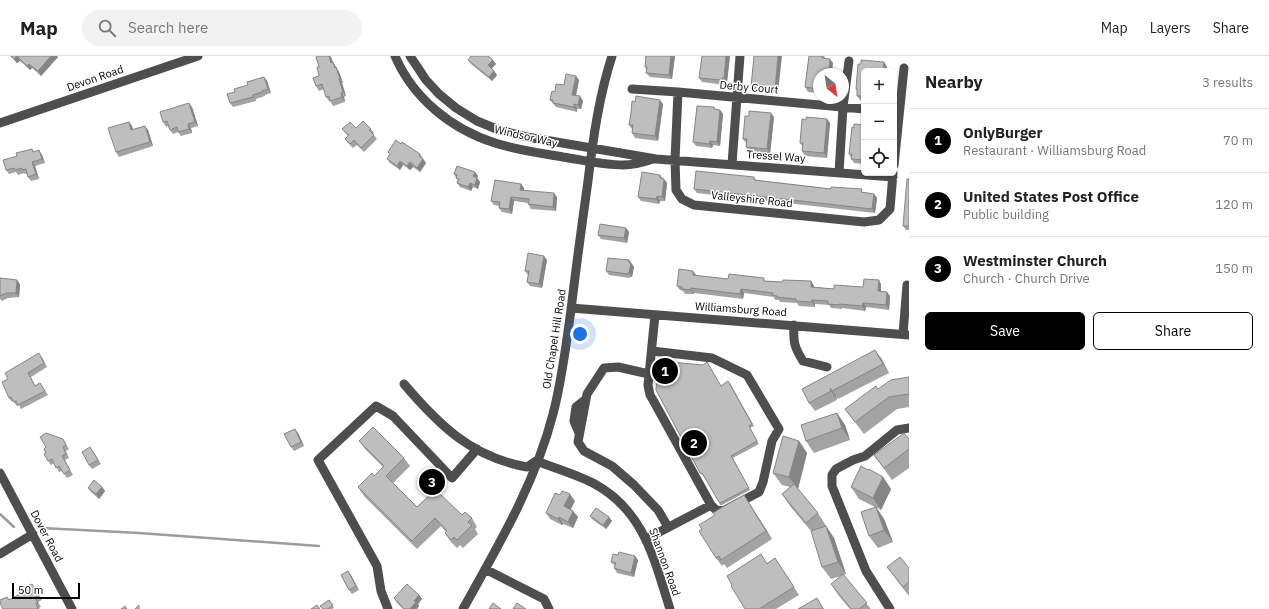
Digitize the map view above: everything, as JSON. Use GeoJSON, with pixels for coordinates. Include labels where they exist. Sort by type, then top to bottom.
{"type":"FeatureCollection","features":[{"type":"Feature","properties":{"kind":"street","name":"Devon Road"},"geometry":{"type":"LineString","coordinates":[[0,123],[198,56]]}},
{"type":"Feature","properties":{"kind":"street","name":"Windsor Way"},"geometry":{"type":"LineString","coordinates":[[395,56],[399,65],[415,89],[429,105],[447,120],[469,133],[494,143],[524,151],[590,162]]}},
{"type":"Feature","properties":{"kind":"street","name":"Old Chapel Hill Road"},"geometry":{"type":"LineString","coordinates":[[463,609],[513,519],[538,462],[554,414],[562,375],[592,148],[602,95],[612,56]]}},
{"type":"Feature","properties":{"kind":"street"},"geometry":{"type":"LineString","coordinates":[[732,164],[740,56]]}},
{"type":"Feature","properties":{"kind":"street","name":"Windsor Way"},"geometry":{"type":"LineString","coordinates":[[412,57],[426,80],[439,94],[456,108],[477,121],[499,130],[527,137],[592,148]]}},
{"type":"Feature","properties":{"kind":"street"},"geometry":{"type":"LineString","coordinates":[[399,65],[412,57]]}},
{"type":"Feature","properties":{"kind":"street"},"geometry":{"type":"LineString","coordinates":[[838,173],[843,107],[849,61]]}},
{"type":"Feature","properties":{"kind":"street"},"geometry":{"type":"LineString","coordinates":[[897,112],[904,68]]}},
{"type":"Feature","properties":{"kind":"street","name":"Derby Court"},"geometry":{"type":"LineString","coordinates":[[632,89],[861,109]]}},
{"type":"Feature","properties":{"kind":"street","name":"Valleyshire Road"},"geometry":{"type":"LineString","coordinates":[[678,92],[676,190],[682,199],[694,205],[864,222],[879,220],[890,209],[893,176]]}},
{"type":"Feature","properties":{"kind":"street","name":"Tressel Way"},"geometry":{"type":"LineString","coordinates":[[592,148],[676,160],[861,174]]}},
{"type":"Feature","properties":{"kind":"street","name":"Tressel Way"},"geometry":{"type":"LineString","coordinates":[[590,162],[624,165],[638,164],[656,158]]}},
{"type":"Feature","properties":{"kind":"street"},"geometry":{"type":"LineString","coordinates":[[906,335],[908,285]]}},
{"type":"Feature","properties":{"kind":"street","name":"Williamsburg Road"},"geometry":{"type":"LineString","coordinates":[[571,308],[906,335]]}},
{"type":"Feature","properties":{"kind":"street"},"geometry":{"type":"LineString","coordinates":[[652,351],[712,358],[747,375],[778,429],[772,441],[763,482],[759,492],[723,511],[716,510],[711,505],[648,389],[655,315]]}},
{"type":"Feature","properties":{"kind":"street"},"geometry":{"type":"LineString","coordinates":[[794,325],[796,350],[803,361],[827,367]]}},
{"type":"Feature","properties":{"kind":"street"},"geometry":{"type":"LineString","coordinates":[[649,374],[618,367],[604,368],[587,394],[578,442],[584,451],[612,466],[634,485],[658,510],[668,527]]}},
{"type":"Feature","properties":{"kind":"street"},"geometry":{"type":"LineString","coordinates":[[404,384],[436,420],[449,432],[477,450],[514,464],[527,467],[536,461],[538,462]]}},
{"type":"Feature","properties":{"kind":"street"},"geometry":{"type":"LineString","coordinates":[[388,609],[381,591],[377,566],[318,460],[376,406],[393,416],[452,478],[477,450]]}},
{"type":"Feature","properties":{"kind":"street"},"geometry":{"type":"LineString","coordinates":[[890,609],[866,571],[832,486],[832,476],[836,469],[853,460],[865,456],[897,430],[909,428]]}},
{"type":"Feature","properties":{"kind":"street","name":"Shannon Road"},"geometry":{"type":"LineString","coordinates":[[538,462],[580,477],[608,492],[625,508],[635,520],[646,540],[670,609]]}},
{"type":"Feature","properties":{"kind":"street","name":"Dover Road"},"geometry":{"type":"LineString","coordinates":[[0,473],[72,609]]}},
{"type":"Feature","properties":{"kind":"street"},"geometry":{"type":"LineString","coordinates":[[646,540],[711,505]]}},
{"type":"Feature","properties":{"kind":"street"},"geometry":{"type":"LineString","coordinates":[[0,554],[32,534]]}},
{"type":"Feature","properties":{"kind":"street"},"geometry":{"type":"LineString","coordinates":[[485,568],[544,599],[549,609]]}},
{"type":"Feature","properties":{"kind":"building"},"geometry":{"type":"Polygon","coordinates":[[[17,56],[51,56],[38,71],[29,64],[27,66],[17,56]]]}},
{"type":"Feature","properties":{"kind":"building"},"geometry":{"type":"Polygon","coordinates":[[[329,56],[331,63],[333,62],[335,68],[336,67],[343,92],[341,93],[342,97],[330,101],[329,96],[326,97],[322,84],[316,86],[313,78],[319,76],[317,67],[319,67],[316,57],[329,56]]]}},
{"type":"Feature","properties":{"kind":"building"},"geometry":{"type":"Polygon","coordinates":[[[471,56],[488,56],[493,60],[488,65],[494,71],[489,77],[468,60],[471,56]]]}},
{"type":"Feature","properties":{"kind":"building"},"geometry":{"type":"Polygon","coordinates":[[[646,56],[671,56],[669,75],[646,73],[646,56]]]}},
{"type":"Feature","properties":{"kind":"building"},"geometry":{"type":"Polygon","coordinates":[[[702,56],[726,56],[724,78],[722,78],[722,80],[699,78],[702,56]]]}},
{"type":"Feature","properties":{"kind":"building"},"geometry":{"type":"Polygon","coordinates":[[[754,56],[778,56],[775,89],[751,87],[754,56]]]}},
{"type":"Feature","properties":{"kind":"building"},"geometry":{"type":"Polygon","coordinates":[[[809,56],[822,56],[822,58],[830,59],[829,68],[813,68],[813,88],[805,87],[809,56]]]}},
{"type":"Feature","properties":{"kind":"building"},"geometry":{"type":"Polygon","coordinates":[[[861,60],[884,62],[883,68],[861,68],[861,96],[857,96],[856,89],[858,64],[861,64],[861,60]]]}},
{"type":"Feature","properties":{"kind":"building"},"geometry":{"type":"Polygon","coordinates":[[[566,74],[576,76],[572,95],[580,96],[578,105],[574,104],[574,107],[553,103],[553,100],[550,100],[552,91],[555,92],[556,84],[564,85],[566,74]]]}},
{"type":"Feature","properties":{"kind":"building"},"geometry":{"type":"Polygon","coordinates":[[[264,77],[268,89],[253,95],[253,97],[230,103],[227,94],[235,92],[234,89],[248,85],[247,82],[264,77]]]}},
{"type":"Feature","properties":{"kind":"building"},"geometry":{"type":"Polygon","coordinates":[[[636,96],[660,100],[655,136],[632,133],[633,125],[629,125],[632,101],[635,102],[636,96]]]}},
{"type":"Feature","properties":{"kind":"building"},"geometry":{"type":"Polygon","coordinates":[[[189,103],[195,122],[188,124],[189,129],[178,132],[177,127],[170,130],[167,121],[163,122],[160,112],[189,103]]]}},
{"type":"Feature","properties":{"kind":"building"},"geometry":{"type":"Polygon","coordinates":[[[697,106],[714,107],[714,109],[720,110],[717,142],[710,141],[709,144],[693,142],[697,106]]]}},
{"type":"Feature","properties":{"kind":"building"},"geometry":{"type":"Polygon","coordinates":[[[749,111],[771,113],[767,149],[746,147],[747,139],[743,139],[745,116],[749,116],[749,111]]]}},
{"type":"Feature","properties":{"kind":"building"},"geometry":{"type":"Polygon","coordinates":[[[806,117],[827,119],[824,153],[802,151],[803,143],[800,143],[802,119],[806,120],[806,117]]]}},
{"type":"Feature","properties":{"kind":"building"},"geometry":{"type":"Polygon","coordinates":[[[363,121],[371,129],[369,130],[374,135],[361,148],[354,140],[350,144],[345,139],[349,135],[342,129],[350,122],[356,128],[363,121]]]}},
{"type":"Feature","properties":{"kind":"building"},"geometry":{"type":"Polygon","coordinates":[[[129,122],[131,130],[145,126],[150,142],[116,152],[108,128],[129,122]]]}},
{"type":"Feature","properties":{"kind":"building"},"geometry":{"type":"Polygon","coordinates":[[[854,124],[861,125],[861,160],[851,159],[852,154],[849,154],[852,127],[854,128],[854,124]]]}},
{"type":"Feature","properties":{"kind":"building"},"geometry":{"type":"Polygon","coordinates":[[[396,140],[401,144],[402,142],[420,154],[419,156],[423,159],[417,168],[410,162],[407,166],[400,161],[397,166],[387,159],[390,154],[388,152],[396,140]]]}},
{"type":"Feature","properties":{"kind":"building"},"geometry":{"type":"Polygon","coordinates":[[[32,149],[33,152],[39,150],[42,159],[32,162],[36,174],[28,177],[26,169],[22,170],[22,168],[6,170],[3,160],[17,156],[16,153],[32,149]]]}},
{"type":"Feature","properties":{"kind":"building"},"geometry":{"type":"Polygon","coordinates":[[[457,166],[475,172],[473,176],[477,178],[475,185],[470,183],[468,187],[457,183],[459,179],[456,178],[457,175],[454,174],[457,166]]]}},
{"type":"Feature","properties":{"kind":"building"},"geometry":{"type":"Polygon","coordinates":[[[696,171],[754,177],[754,180],[831,189],[831,187],[862,189],[861,192],[874,194],[872,209],[694,189],[696,171]]]}},
{"type":"Feature","properties":{"kind":"building"},"geometry":{"type":"Polygon","coordinates":[[[642,172],[660,175],[660,178],[664,179],[662,197],[657,196],[656,199],[638,197],[642,172]]]}},
{"type":"Feature","properties":{"kind":"building"},"geometry":{"type":"Polygon","coordinates":[[[907,179],[909,180],[909,226],[903,226],[907,179]]]}},
{"type":"Feature","properties":{"kind":"building"},"geometry":{"type":"Polygon","coordinates":[[[495,180],[521,184],[520,190],[554,193],[553,207],[528,204],[529,199],[511,197],[509,209],[499,208],[500,202],[491,201],[495,180]]]}},
{"type":"Feature","properties":{"kind":"building"},"geometry":{"type":"Polygon","coordinates":[[[600,224],[626,228],[624,238],[598,235],[600,224]]]}},
{"type":"Feature","properties":{"kind":"building"},"geometry":{"type":"Polygon","coordinates":[[[528,253],[544,256],[539,284],[527,282],[529,271],[525,271],[528,253]]]}},
{"type":"Feature","properties":{"kind":"building"},"geometry":{"type":"Polygon","coordinates":[[[608,258],[629,260],[629,263],[631,263],[629,273],[606,271],[608,258]]]}},
{"type":"Feature","properties":{"kind":"building"},"geometry":{"type":"Polygon","coordinates":[[[679,269],[693,271],[693,275],[728,279],[729,274],[764,278],[764,281],[811,281],[811,287],[834,289],[834,285],[863,287],[864,279],[879,280],[878,291],[887,292],[886,305],[863,303],[862,306],[839,305],[828,304],[828,301],[796,301],[796,299],[777,297],[772,295],[773,293],[741,289],[740,294],[691,288],[691,290],[682,289],[682,287],[677,286],[679,269]]]}},
{"type":"Feature","properties":{"kind":"building"},"geometry":{"type":"Polygon","coordinates":[[[0,278],[17,280],[16,293],[6,293],[0,296],[0,278]]]}},
{"type":"Feature","properties":{"kind":"building"},"geometry":{"type":"Polygon","coordinates":[[[875,350],[883,364],[832,391],[830,388],[831,391],[809,403],[802,389],[875,350]]]}},
{"type":"Feature","properties":{"kind":"building"},"geometry":{"type":"Polygon","coordinates":[[[39,353],[44,363],[28,373],[35,386],[40,383],[45,391],[18,405],[11,397],[9,398],[2,382],[8,379],[5,373],[39,353]]]}},
{"type":"Feature","properties":{"kind":"building"},"geometry":{"type":"Polygon","coordinates":[[[658,361],[703,365],[707,362],[721,386],[728,381],[752,424],[749,426],[757,441],[731,456],[749,488],[720,503],[719,502],[702,473],[700,473],[656,390],[658,361]]]}},
{"type":"Feature","properties":{"kind":"building"},"geometry":{"type":"Polygon","coordinates":[[[909,377],[909,394],[889,397],[855,422],[845,409],[876,386],[878,389],[891,380],[909,377]]]}},
{"type":"Feature","properties":{"kind":"building"},"geometry":{"type":"Polygon","coordinates":[[[837,413],[842,428],[806,441],[801,425],[837,413]]]}},
{"type":"Feature","properties":{"kind":"building"},"geometry":{"type":"Polygon","coordinates":[[[373,427],[404,458],[386,476],[417,507],[434,491],[437,495],[439,493],[462,515],[465,512],[472,518],[468,522],[472,525],[457,540],[454,537],[451,540],[445,533],[447,531],[435,518],[412,541],[358,487],[372,473],[374,476],[384,466],[359,441],[373,427]]]}},
{"type":"Feature","properties":{"kind":"building"},"geometry":{"type":"Polygon","coordinates":[[[295,429],[301,442],[291,447],[284,434],[295,429]]]}},
{"type":"Feature","properties":{"kind":"building"},"geometry":{"type":"Polygon","coordinates":[[[46,433],[63,439],[66,445],[63,447],[66,454],[62,456],[70,470],[64,474],[59,466],[56,468],[52,459],[48,461],[44,454],[46,453],[44,449],[46,447],[40,437],[46,433]]]}},
{"type":"Feature","properties":{"kind":"building"},"geometry":{"type":"Polygon","coordinates":[[[904,433],[909,439],[909,449],[884,468],[874,455],[904,433]]]}},
{"type":"Feature","properties":{"kind":"building"},"geometry":{"type":"Polygon","coordinates":[[[783,436],[799,441],[789,477],[773,473],[783,436]]]}},
{"type":"Feature","properties":{"kind":"building"},"geometry":{"type":"Polygon","coordinates":[[[90,447],[98,460],[89,465],[82,452],[90,447]]]}},
{"type":"Feature","properties":{"kind":"building"},"geometry":{"type":"Polygon","coordinates":[[[861,466],[883,477],[873,498],[851,487],[861,466]]]}},
{"type":"Feature","properties":{"kind":"building"},"geometry":{"type":"Polygon","coordinates":[[[94,480],[102,487],[96,494],[88,488],[94,480]]]}},
{"type":"Feature","properties":{"kind":"building"},"geometry":{"type":"Polygon","coordinates":[[[794,484],[818,513],[806,523],[782,494],[794,484]]]}},
{"type":"Feature","properties":{"kind":"building"},"geometry":{"type":"Polygon","coordinates":[[[562,491],[570,494],[564,506],[573,511],[568,522],[559,517],[558,519],[546,513],[555,493],[560,495],[562,491]]]}},
{"type":"Feature","properties":{"kind":"building"},"geometry":{"type":"Polygon","coordinates":[[[744,495],[766,531],[721,560],[719,556],[716,558],[699,531],[702,529],[699,525],[715,515],[713,513],[744,495]]]}},
{"type":"Feature","properties":{"kind":"building"},"geometry":{"type":"Polygon","coordinates":[[[876,507],[884,530],[869,536],[861,512],[876,507]]]}},
{"type":"Feature","properties":{"kind":"building"},"geometry":{"type":"Polygon","coordinates":[[[596,508],[609,517],[603,525],[590,516],[596,508]]]}},
{"type":"Feature","properties":{"kind":"building"},"geometry":{"type":"Polygon","coordinates":[[[826,526],[838,562],[822,567],[811,531],[826,526]]]}},
{"type":"Feature","properties":{"kind":"building"},"geometry":{"type":"Polygon","coordinates":[[[619,552],[635,556],[631,573],[614,568],[616,563],[611,562],[613,554],[618,555],[619,552]]]}},
{"type":"Feature","properties":{"kind":"building"},"geometry":{"type":"Polygon","coordinates":[[[761,554],[767,564],[775,558],[794,587],[759,609],[745,609],[731,586],[732,585],[727,576],[761,554]]]}},
{"type":"Feature","properties":{"kind":"building"},"geometry":{"type":"Polygon","coordinates":[[[900,557],[909,568],[909,582],[903,587],[887,567],[900,557]]]}},
{"type":"Feature","properties":{"kind":"building"},"geometry":{"type":"Polygon","coordinates":[[[348,571],[356,586],[349,590],[341,575],[348,571]]]}},
{"type":"Feature","properties":{"kind":"building"},"geometry":{"type":"Polygon","coordinates":[[[843,574],[867,603],[859,609],[851,609],[831,584],[843,574]]]}},
{"type":"Feature","properties":{"kind":"building"},"geometry":{"type":"Polygon","coordinates":[[[32,584],[39,596],[35,597],[38,603],[36,603],[38,609],[3,609],[0,600],[7,597],[9,600],[22,593],[20,590],[32,584]]]}},
{"type":"Feature","properties":{"kind":"building"},"geometry":{"type":"Polygon","coordinates":[[[407,584],[419,595],[414,601],[416,602],[410,609],[404,609],[394,598],[407,584]]]}},
{"type":"Feature","properties":{"kind":"building"},"geometry":{"type":"Polygon","coordinates":[[[817,598],[823,609],[798,609],[817,598]]]}},
{"type":"Feature","properties":{"kind":"building"},"geometry":{"type":"Polygon","coordinates":[[[329,600],[333,605],[328,609],[323,609],[320,606],[329,600]]]}},
{"type":"Feature","properties":{"kind":"building"},"geometry":{"type":"Polygon","coordinates":[[[493,603],[501,609],[489,609],[493,603]]]}},
{"type":"Feature","properties":{"kind":"building"},"geometry":{"type":"Polygon","coordinates":[[[517,603],[526,609],[513,609],[517,603]]]}},
{"type":"Feature","properties":{"kind":"building"},"geometry":{"type":"Polygon","coordinates":[[[317,605],[320,609],[311,609],[317,605]]]}},
{"type":"Feature","properties":{"kind":"waterway"},"geometry":{"type":"LineString","coordinates":[[0,514],[14,527]]}},
{"type":"Feature","properties":{"kind":"waterway"},"geometry":{"type":"LineString","coordinates":[[42,528],[139,533],[319,546]]}},
{"type":"Feature","properties":{"kind":"place","name":"OnlyBurger"},"geometry":{"type":"Point","coordinates":[665,371]}},
{"type":"Feature","properties":{"kind":"place","name":"United States Post Office"},"geometry":{"type":"Point","coordinates":[694,443]}},
{"type":"Feature","properties":{"kind":"place","name":"Westminster Church"},"geometry":{"type":"Point","coordinates":[432,482]}}]}
